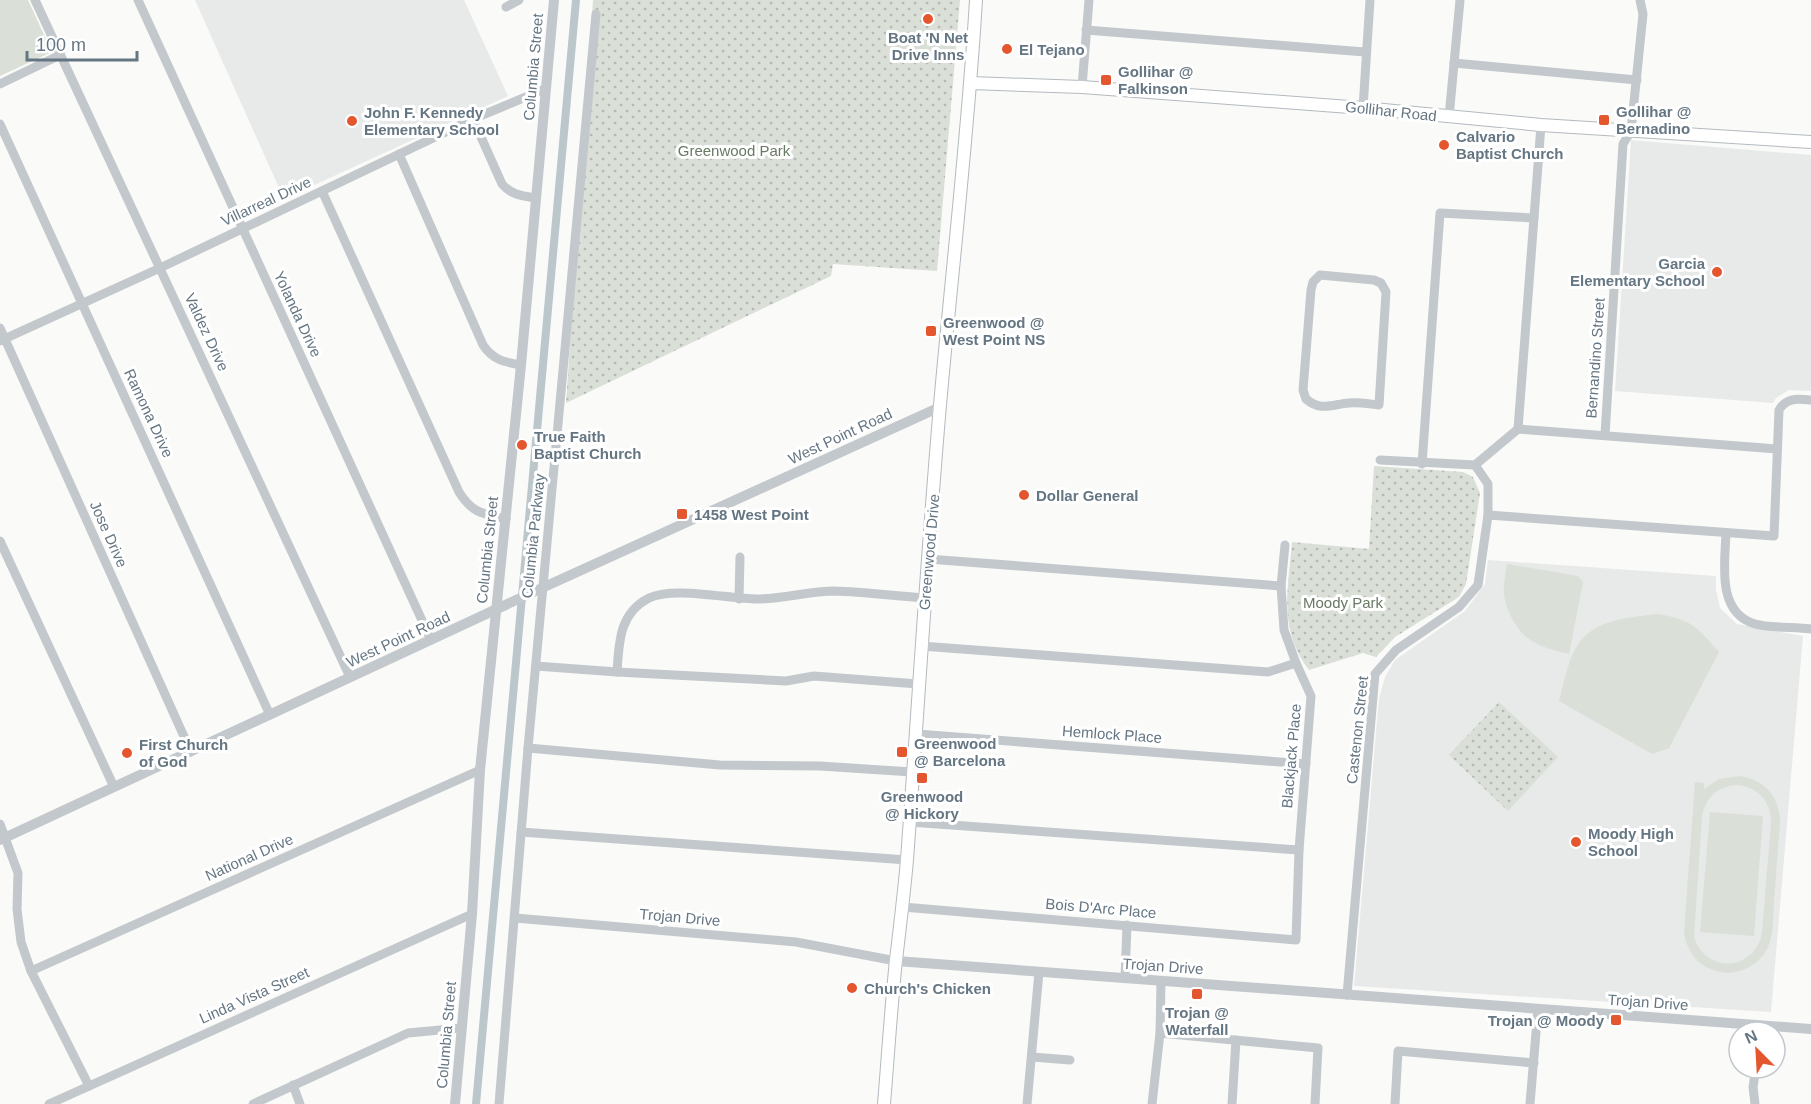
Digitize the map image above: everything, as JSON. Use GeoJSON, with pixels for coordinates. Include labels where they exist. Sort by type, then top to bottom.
{"type":"FeatureCollection","features":[{"type":"Feature","properties":{"kind":"main road","name":"Greenwood Drive"},"geometry":{"type":"LineString","coordinates":[[884,1104],[907,860],[912,772],[917,734],[918,684],[940,407],[971,83],[976,0]]}},
{"type":"Feature","properties":{"kind":"main road","name":"Gollihar Road"},"geometry":{"type":"LineString","coordinates":[[971,83],[1082,87],[1363,108],[1541,125],[1811,142]]}},
{"type":"Feature","properties":{"kind":"street","name":"Valdez Drive"},"geometry":{"type":"LineString","coordinates":[[35,0],[351,677]]}},
{"type":"Feature","properties":{"kind":"street","name":"Yolanda Drive"},"geometry":{"type":"LineString","coordinates":[[138,0],[431,640]]}},
{"type":"Feature","properties":{"kind":"street"},"geometry":{"type":"LineString","coordinates":[[506,7],[519,0]]}},
{"type":"Feature","properties":{"kind":"street","name":"Columbia Street"},"geometry":{"type":"LineString","coordinates":[[455,1104],[472,914],[480,770],[500,608],[506,519],[554,0]]}},
{"type":"Feature","properties":{"kind":"street"},"geometry":{"type":"LineString","coordinates":[[1082,87],[1089,0]]}},
{"type":"Feature","properties":{"kind":"street"},"geometry":{"type":"LineString","coordinates":[[1363,108],[1370,0]]}},
{"type":"Feature","properties":{"kind":"street"},"geometry":{"type":"LineString","coordinates":[[1449,117],[1460,0]]}},
{"type":"Feature","properties":{"kind":"street","name":"Bernandino Street"},"geometry":{"type":"LineString","coordinates":[[1605,435],[1623,144],[1631,131],[1643,15],[1640,0]]}},
{"type":"Feature","properties":{"kind":"street","name":"Columbia Parkway"},"geometry":{"type":"LineString","coordinates":[[499,1104],[536,666],[538,590],[596,14]]}},
{"type":"Feature","properties":{"kind":"street"},"geometry":{"type":"LineString","coordinates":[[1086,30],[1365,52]]}},
{"type":"Feature","properties":{"kind":"street"},"geometry":{"type":"LineString","coordinates":[[0,84],[60,55]]}},
{"type":"Feature","properties":{"kind":"street"},"geometry":{"type":"LineString","coordinates":[[1454,63],[1637,80]]}},
{"type":"Feature","properties":{"kind":"street","name":"Villarreal Drive"},"geometry":{"type":"LineString","coordinates":[[3,340],[473,119],[545,89]]}},
{"type":"Feature","properties":{"kind":"street"},"geometry":{"type":"LineString","coordinates":[[473,119],[502,184],[517,195],[536,198]]}},
{"type":"Feature","properties":{"kind":"street","name":"Ramona Drive"},"geometry":{"type":"LineString","coordinates":[[0,124],[270,715]]}},
{"type":"Feature","properties":{"kind":"street"},"geometry":{"type":"LineString","coordinates":[[1518,429],[1541,125]]}},
{"type":"Feature","properties":{"kind":"street"},"geometry":{"type":"LineString","coordinates":[[399,154],[483,345],[494,358],[521,365]]}},
{"type":"Feature","properties":{"kind":"street"},"geometry":{"type":"LineString","coordinates":[[322,191],[459,492],[465,502],[480,513],[506,519]]}},
{"type":"Feature","properties":{"kind":"street"},"geometry":{"type":"LineString","coordinates":[[1422,464],[1440,213],[1534,218]]}},
{"type":"Feature","properties":{"kind":"street"},"geometry":{"type":"LineString","coordinates":[[1320,275],[1374,280],[1381,283],[1386,292],[1379,405],[1347,403],[1336,407],[1318,406],[1306,399],[1303,390],[1311,290],[1313,282],[1320,275]]}},
{"type":"Feature","properties":{"kind":"street","name":"Jose Drive"},"geometry":{"type":"LineString","coordinates":[[0,328],[3,340],[191,752]]}},
{"type":"Feature","properties":{"kind":"street"},"geometry":{"type":"LineString","coordinates":[[1488,515],[1774,536],[1779,410],[1789,400],[1811,400]]}},
{"type":"Feature","properties":{"kind":"street","name":"West Point Road"},"geometry":{"type":"LineString","coordinates":[[3,839],[538,590],[940,407]]}},
{"type":"Feature","properties":{"kind":"street"},"geometry":{"type":"LineString","coordinates":[[1380,460],[1475,465],[1518,429],[1777,449]]}},
{"type":"Feature","properties":{"kind":"street","name":"Castenon Street"},"geometry":{"type":"LineString","coordinates":[[1347,995],[1375,674],[1396,650],[1460,607],[1478,585],[1488,515],[1488,484],[1475,465]]}},
{"type":"Feature","properties":{"kind":"street"},"geometry":{"type":"LineString","coordinates":[[1726,533],[1724,583],[1733,608],[1754,624],[1811,629]]}},
{"type":"Feature","properties":{"kind":"street"},"geometry":{"type":"LineString","coordinates":[[0,541],[114,787]]}},
{"type":"Feature","properties":{"kind":"street","name":"Blackjack Place"},"geometry":{"type":"LineString","coordinates":[[1285,545],[1281,586],[1284,630],[1311,696],[1299,850],[1296,940]]}},
{"type":"Feature","properties":{"kind":"street"},"geometry":{"type":"LineString","coordinates":[[739,599],[740,557]]}},
{"type":"Feature","properties":{"kind":"street"},"geometry":{"type":"LineString","coordinates":[[928,559],[1281,586]]}},
{"type":"Feature","properties":{"kind":"street"},"geometry":{"type":"LineString","coordinates":[[617,672],[620,636],[624,622],[633,610],[650,597],[671,593],[739,599],[778,598],[833,591],[925,598]]}},
{"type":"Feature","properties":{"kind":"street"},"geometry":{"type":"LineString","coordinates":[[921,646],[1268,672],[1296,663]]}},
{"type":"Feature","properties":{"kind":"street"},"geometry":{"type":"LineString","coordinates":[[536,666],[786,681],[814,676],[918,684]]}},
{"type":"Feature","properties":{"kind":"street","name":"Hemlock Place"},"geometry":{"type":"LineString","coordinates":[[917,734],[1306,764]]}},
{"type":"Feature","properties":{"kind":"street"},"geometry":{"type":"LineString","coordinates":[[528,748],[720,765],[820,766],[912,772]]}},
{"type":"Feature","properties":{"kind":"street","name":"National Drive"},"geometry":{"type":"LineString","coordinates":[[31,971],[480,770]]}},
{"type":"Feature","properties":{"kind":"street"},"geometry":{"type":"LineString","coordinates":[[909,822],[1299,850]]}},
{"type":"Feature","properties":{"kind":"street"},"geometry":{"type":"LineString","coordinates":[[0,824],[3,839],[18,873],[17,909],[21,942],[31,971],[89,1086]]}},
{"type":"Feature","properties":{"kind":"street"},"geometry":{"type":"LineString","coordinates":[[521,832],[907,860]]}},
{"type":"Feature","properties":{"kind":"street","name":"Bois D'Arc Place"},"geometry":{"type":"LineString","coordinates":[[903,907],[1296,940]]}},
{"type":"Feature","properties":{"kind":"street","name":"Linda Vista Street"},"geometry":{"type":"LineString","coordinates":[[49,1104],[472,914]]}},
{"type":"Feature","properties":{"kind":"street","name":"Trojan Drive"},"geometry":{"type":"LineString","coordinates":[[515,918],[796,942],[896,961],[1538,1009],[1727,1026]]}},
{"type":"Feature","properties":{"kind":"street"},"geometry":{"type":"LineString","coordinates":[[1125,978],[1126,925]]}},
{"type":"Feature","properties":{"kind":"street"},"geometry":{"type":"LineString","coordinates":[[1027,1104],[1039,972]]}},
{"type":"Feature","properties":{"kind":"street"},"geometry":{"type":"LineString","coordinates":[[1152,1104],[1160,1033],[1161,981]]}},
{"type":"Feature","properties":{"kind":"street"},"geometry":{"type":"LineString","coordinates":[[1530,1104],[1538,1009]]}},
{"type":"Feature","properties":{"kind":"street"},"geometry":{"type":"LineString","coordinates":[[253,1104],[408,1033],[460,1028]]}},
{"type":"Feature","properties":{"kind":"street","name":"Trojan Drive"},"geometry":{"type":"LineString","coordinates":[[1787,1029],[1811,1029]]}},
{"type":"Feature","properties":{"kind":"street"},"geometry":{"type":"LineString","coordinates":[[1160,1033],[1318,1048],[1316,1104]]}},
{"type":"Feature","properties":{"kind":"street"},"geometry":{"type":"LineString","coordinates":[[1232,1104],[1236,1040]]}},
{"type":"Feature","properties":{"kind":"street"},"geometry":{"type":"LineString","coordinates":[[1395,1104],[1398,1051],[1534,1063]]}},
{"type":"Feature","properties":{"kind":"street"},"geometry":{"type":"LineString","coordinates":[[1032,1057],[1071,1060]]}},
{"type":"Feature","properties":{"kind":"street"},"geometry":{"type":"LineString","coordinates":[[1754,1080],[1755,1104]]}},
{"type":"Feature","properties":{"kind":"street"},"geometry":{"type":"LineString","coordinates":[[293,1085],[300,1104]]}},
{"type":"Feature","properties":{"kind":"shaded area","name":"John F. Kennedy Elementary School"},"geometry":{"type":"Polygon","coordinates":[[[195,0],[464,0],[508,96],[284,199],[195,0]]]}},
{"type":"Feature","properties":{"kind":"shaded area","name":"Garcia Elementary School"},"geometry":{"type":"Polygon","coordinates":[[[1631,140],[1811,155],[1811,391],[1789,390],[1776,398],[1773,403],[1615,391],[1631,140]]]}},
{"type":"Feature","properties":{"kind":"shaded area","name":"Moody High School"},"geometry":{"type":"Polygon","coordinates":[[[1488,560],[1716,576],[1720,608],[1737,624],[1803,636],[1771,1012],[1354,986],[1379,698],[1385,677],[1395,660],[1465,611],[1485,584],[1488,560]]]}},
{"type":"Feature","properties":{"kind":"green space"},"geometry":{"type":"Polygon","coordinates":[[[0,0],[28,0],[52,52],[0,76],[0,0]]]}},
{"type":"Feature","properties":{"kind":"green space","name":"Greenwood Park"},"geometry":{"type":"Polygon","coordinates":[[[593,0],[960,0],[937,271],[833,264],[831,276],[566,403],[593,0]]]}},
{"type":"Feature","properties":{"kind":"green space","name":"Moody Park"},"geometry":{"type":"Polygon","coordinates":[[[1374,466],[1463,472],[1473,477],[1480,493],[1466,584],[1459,597],[1395,637],[1376,657],[1363,653],[1309,670],[1293,639],[1287,609],[1292,542],[1369,549],[1374,466]]]}},
{"type":"Feature","properties":{"kind":"green space"},"geometry":{"type":"Polygon","coordinates":[[[1507,564],[1578,576],[1583,582],[1569,654],[1533,642],[1516,624],[1505,599],[1507,564]]]}},
{"type":"Feature","properties":{"kind":"green space"},"geometry":{"type":"Polygon","coordinates":[[[1658,614],[1679,619],[1693,626],[1719,652],[1669,748],[1652,754],[1559,701],[1572,656],[1586,635],[1615,621],[1658,614]]]}},
{"type":"Feature","properties":{"kind":"green space"},"geometry":{"type":"Polygon","coordinates":[[[1499,702],[1558,757],[1508,811],[1449,755],[1499,702]]]}},
{"type":"Feature","properties":{"kind":"green space"},"geometry":{"type":"Polygon","coordinates":[[[1740,776],[1757,781],[1764,786],[1774,798],[1780,823],[1770,942],[1759,960],[1745,969],[1730,973],[1708,968],[1697,961],[1687,945],[1684,933],[1695,782],[1704,783],[1704,789],[1719,779],[1740,776]],[[1739,785],[1719,790],[1706,804],[1702,817],[1694,937],[1700,949],[1709,958],[1719,962],[1741,961],[1751,955],[1758,945],[1762,932],[1771,822],[1766,802],[1758,793],[1739,785]]]}},
{"type":"Feature","properties":{"kind":"green space"},"geometry":{"type":"Polygon","coordinates":[[[1710,812],[1763,816],[1754,936],[1700,932],[1710,812]]]}},
{"type":"Feature","properties":{"kind":"waterway"},"geometry":{"type":"LineString","coordinates":[[476,1104],[576,0]]}},
{"type":"Feature","properties":{"kind":"place","name":"Boat 'N Net Drive Inns"},"geometry":{"type":"Point","coordinates":[928,19]}},
{"type":"Feature","properties":{"kind":"place","name":"El Tejano"},"geometry":{"type":"Point","coordinates":[1007,49]}},
{"type":"Feature","properties":{"kind":"place","name":"Gollihar @ Falkinson"},"geometry":{"type":"Point","coordinates":[1106,80]}},
{"type":"Feature","properties":{"kind":"place","name":"Gollihar @ Bernadino"},"geometry":{"type":"Point","coordinates":[1604,120]}},
{"type":"Feature","properties":{"kind":"place","name":"John F. Kennedy Elementary School"},"geometry":{"type":"Point","coordinates":[352,121]}},
{"type":"Feature","properties":{"kind":"place","name":"Calvario Baptist Church"},"geometry":{"type":"Point","coordinates":[1444,145]}},
{"type":"Feature","properties":{"kind":"place","name":"Garcia Elementary School"},"geometry":{"type":"Point","coordinates":[1717,272]}},
{"type":"Feature","properties":{"kind":"place","name":"Greenwood @ West Point NS"},"geometry":{"type":"Point","coordinates":[931,331]}},
{"type":"Feature","properties":{"kind":"place","name":"True Faith Baptist Church"},"geometry":{"type":"Point","coordinates":[522,445]}},
{"type":"Feature","properties":{"kind":"place","name":"Dollar General"},"geometry":{"type":"Point","coordinates":[1024,495]}},
{"type":"Feature","properties":{"kind":"place","name":"1458 West Point"},"geometry":{"type":"Point","coordinates":[682,514]}},
{"type":"Feature","properties":{"kind":"place","name":"Greenwood @ Barcelona"},"geometry":{"type":"Point","coordinates":[902,752]}},
{"type":"Feature","properties":{"kind":"place","name":"First Church of God"},"geometry":{"type":"Point","coordinates":[127,753]}},
{"type":"Feature","properties":{"kind":"place","name":"Greenwood @ Hickory"},"geometry":{"type":"Point","coordinates":[922,778]}},
{"type":"Feature","properties":{"kind":"place","name":"Moody High School"},"geometry":{"type":"Point","coordinates":[1576,842]}},
{"type":"Feature","properties":{"kind":"place","name":"Church's Chicken"},"geometry":{"type":"Point","coordinates":[852,988]}},
{"type":"Feature","properties":{"kind":"place","name":"Trojan @ Waterfall"},"geometry":{"type":"Point","coordinates":[1197,994]}},
{"type":"Feature","properties":{"kind":"place","name":"Trojan @ Moody"},"geometry":{"type":"Point","coordinates":[1616,1020]}}]}
